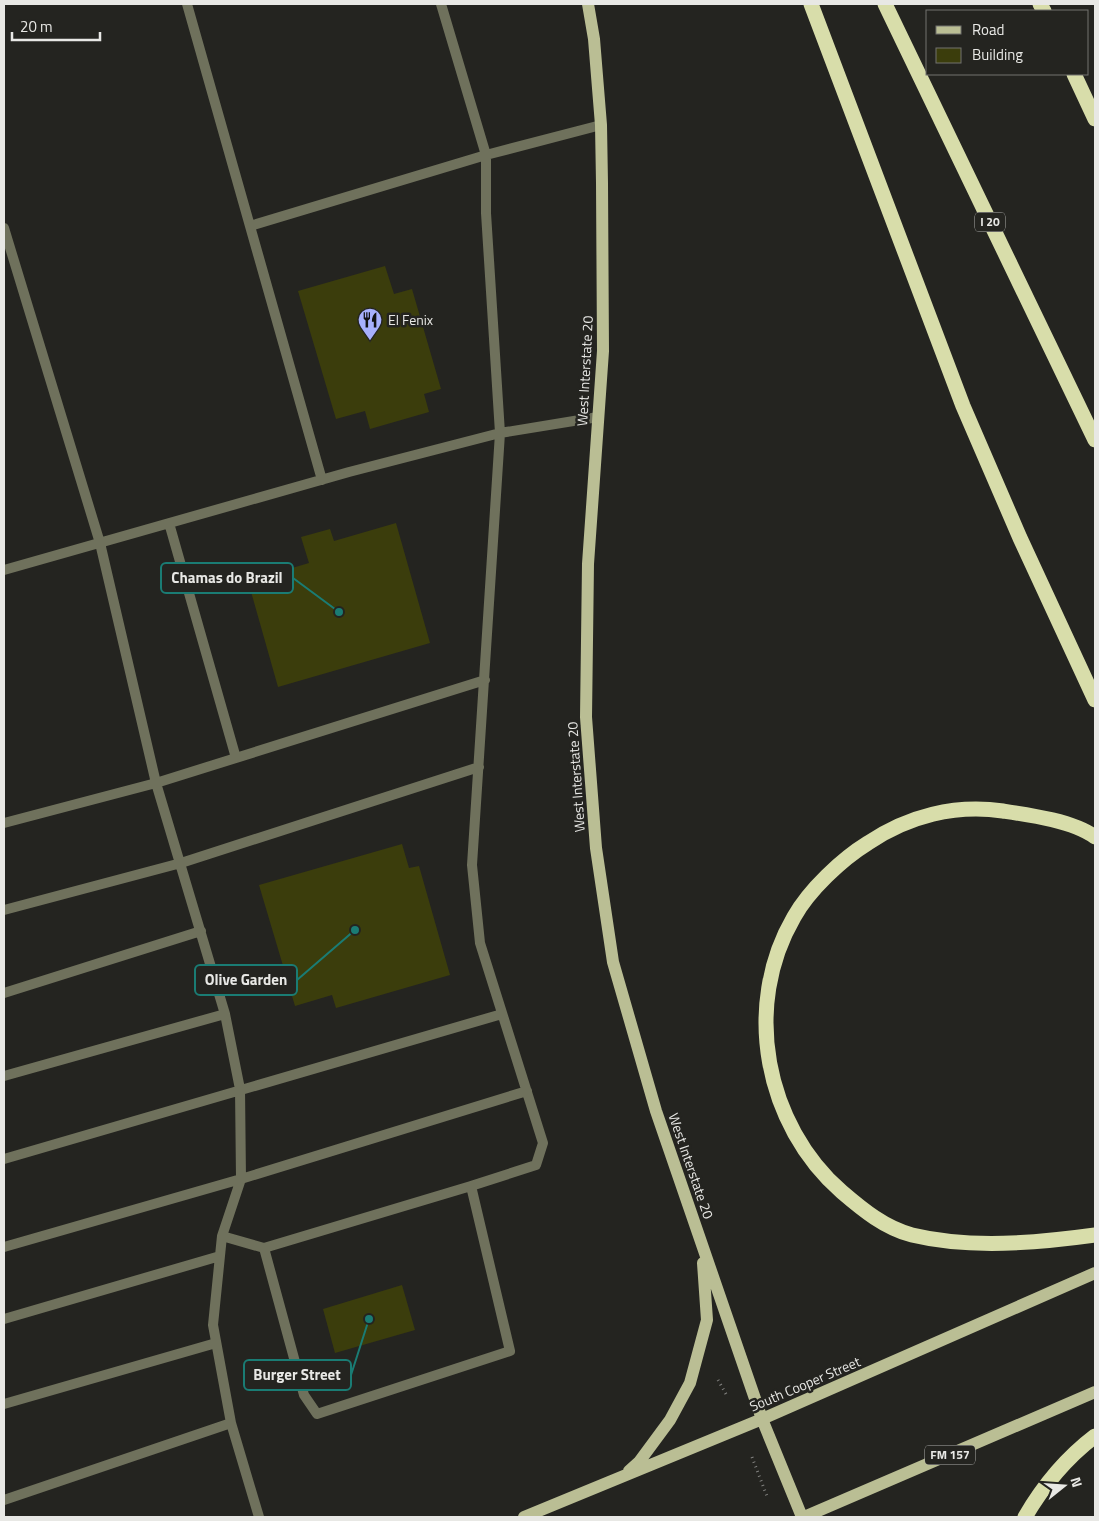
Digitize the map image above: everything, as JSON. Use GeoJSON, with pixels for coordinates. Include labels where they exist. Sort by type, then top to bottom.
{"type":"FeatureCollection","features":[{"type":"Feature","properties":{"kind":"highway"},"geometry":{"type":"LineString","coordinates":[[811,4],[963,406],[1020,538],[1095,700]]}},
{"type":"Feature","properties":{"kind":"highway","name":"I 20"},"geometry":{"type":"LineString","coordinates":[[885,4],[1095,440]]}},
{"type":"Feature","properties":{"kind":"highway"},"geometry":{"type":"LineString","coordinates":[[1074,75],[1095,119]]}},
{"type":"Feature","properties":{"kind":"highway"},"geometry":{"type":"LineString","coordinates":[[1095,838],[1043,817],[984,808],[933,813],[891,828],[848,855],[794,915],[776,954],[764,1028],[772,1078],[790,1128],[823,1176],[870,1216],[910,1234],[951,1241],[1061,1240],[1095,1235]]}},
{"type":"Feature","properties":{"kind":"highway"},"geometry":{"type":"LineString","coordinates":[[1026,1517],[1055,1474],[1080,1448],[1095,1436]]}},
{"type":"Feature","properties":{"kind":"main road","name":"West Interstate 20"},"geometry":{"type":"LineString","coordinates":[[588,4],[594,39],[601,125],[603,351],[588,564],[586,717],[596,848],[614,962],[656,1111],[762,1419],[803,1517]]}},
{"type":"Feature","properties":{"kind":"main road"},"geometry":{"type":"LineString","coordinates":[[624,1476],[639,1462],[670,1420],[690,1383],[707,1320],[702,1246]]}},
{"type":"Feature","properties":{"kind":"main road","name":"South Cooper Street"},"geometry":{"type":"LineString","coordinates":[[524,1517],[762,1419],[1095,1273]]}},
{"type":"Feature","properties":{"kind":"main road","name":"FM 157"},"geometry":{"type":"LineString","coordinates":[[803,1517],[1095,1392]]}},
{"type":"Feature","properties":{"kind":"lane"},"geometry":{"type":"LineString","coordinates":[[187,4],[322,480]]}},
{"type":"Feature","properties":{"kind":"lane"},"geometry":{"type":"LineString","coordinates":[[222,1236],[264,1248],[471,1186],[536,1164],[543,1143],[480,943],[472,865],[500,433],[486,213],[486,155],[442,4]]}},
{"type":"Feature","properties":{"kind":"lane"},"geometry":{"type":"LineString","coordinates":[[250,226],[486,155],[601,125]]}},
{"type":"Feature","properties":{"kind":"lane"},"geometry":{"type":"LineString","coordinates":[[4,228],[100,543],[156,782],[202,931],[225,1014],[240,1089],[241,1179],[222,1236],[213,1325],[231,1423],[259,1517]]}},
{"type":"Feature","properties":{"kind":"lane"},"geometry":{"type":"LineString","coordinates":[[4,570],[322,480],[500,433],[598,417]]}},
{"type":"Feature","properties":{"kind":"lane"},"geometry":{"type":"LineString","coordinates":[[169,523],[236,758]]}},
{"type":"Feature","properties":{"kind":"lane"},"geometry":{"type":"LineString","coordinates":[[4,822],[156,782],[485,680]]}},
{"type":"Feature","properties":{"kind":"lane"},"geometry":{"type":"LineString","coordinates":[[4,910],[181,863],[479,767]]}},
{"type":"Feature","properties":{"kind":"lane"},"geometry":{"type":"LineString","coordinates":[[4,992],[202,931]]}},
{"type":"Feature","properties":{"kind":"lane"},"geometry":{"type":"LineString","coordinates":[[4,1076],[225,1014]]}},
{"type":"Feature","properties":{"kind":"lane"},"geometry":{"type":"LineString","coordinates":[[4,1159],[502,1014]]}},
{"type":"Feature","properties":{"kind":"lane"},"geometry":{"type":"LineString","coordinates":[[4,1247],[241,1179],[527,1091]]}},
{"type":"Feature","properties":{"kind":"lane"},"geometry":{"type":"LineString","coordinates":[[264,1248],[304,1395],[318,1414],[510,1351],[471,1186]]}},
{"type":"Feature","properties":{"kind":"lane"},"geometry":{"type":"LineString","coordinates":[[4,1319],[220,1256]]}},
{"type":"Feature","properties":{"kind":"lane"},"geometry":{"type":"LineString","coordinates":[[4,1404],[216,1343]]}},
{"type":"Feature","properties":{"kind":"lane"},"geometry":{"type":"LineString","coordinates":[[4,1500],[231,1423]]}},
{"type":"Feature","properties":{"kind":"path"},"geometry":{"type":"LineString","coordinates":[[718,1380],[726,1394]]}},
{"type":"Feature","properties":{"kind":"path"},"geometry":{"type":"LineString","coordinates":[[752,1457],[768,1499]]}},
{"type":"Feature","properties":{"kind":"building","name":"El Fenix"},"geometry":{"type":"Polygon","coordinates":[[[385,266],[394,294],[412,289],[441,389],[424,394],[429,412],[370,429],[365,411],[336,419],[298,291],[385,266]]]}},
{"type":"Feature","properties":{"kind":"building"},"geometry":{"type":"Polygon","coordinates":[[[396,523],[430,643],[278,687],[248,581],[309,563],[301,537],[330,529],[334,541],[396,523]]]}},
{"type":"Feature","properties":{"kind":"building"},"geometry":{"type":"Polygon","coordinates":[[[402,844],[409,868],[419,866],[450,975],[336,1008],[332,995],[295,1006],[259,885],[402,844]]]}},
{"type":"Feature","properties":{"kind":"building"},"geometry":{"type":"Polygon","coordinates":[[[402,1285],[415,1330],[335,1353],[323,1309],[402,1285]]]}},
{"type":"Feature","properties":{"kind":"place","name":"El Fenix"},"geometry":{"type":"Point","coordinates":[370,341]}},
{"type":"Feature","properties":{"kind":"place","name":"Chamas do Brazil"},"geometry":{"type":"Point","coordinates":[339,612]}},
{"type":"Feature","properties":{"kind":"place","name":"Olive Garden"},"geometry":{"type":"Point","coordinates":[355,930]}},
{"type":"Feature","properties":{"kind":"place","name":"Burger Street"},"geometry":{"type":"Point","coordinates":[369,1319]}}]}
